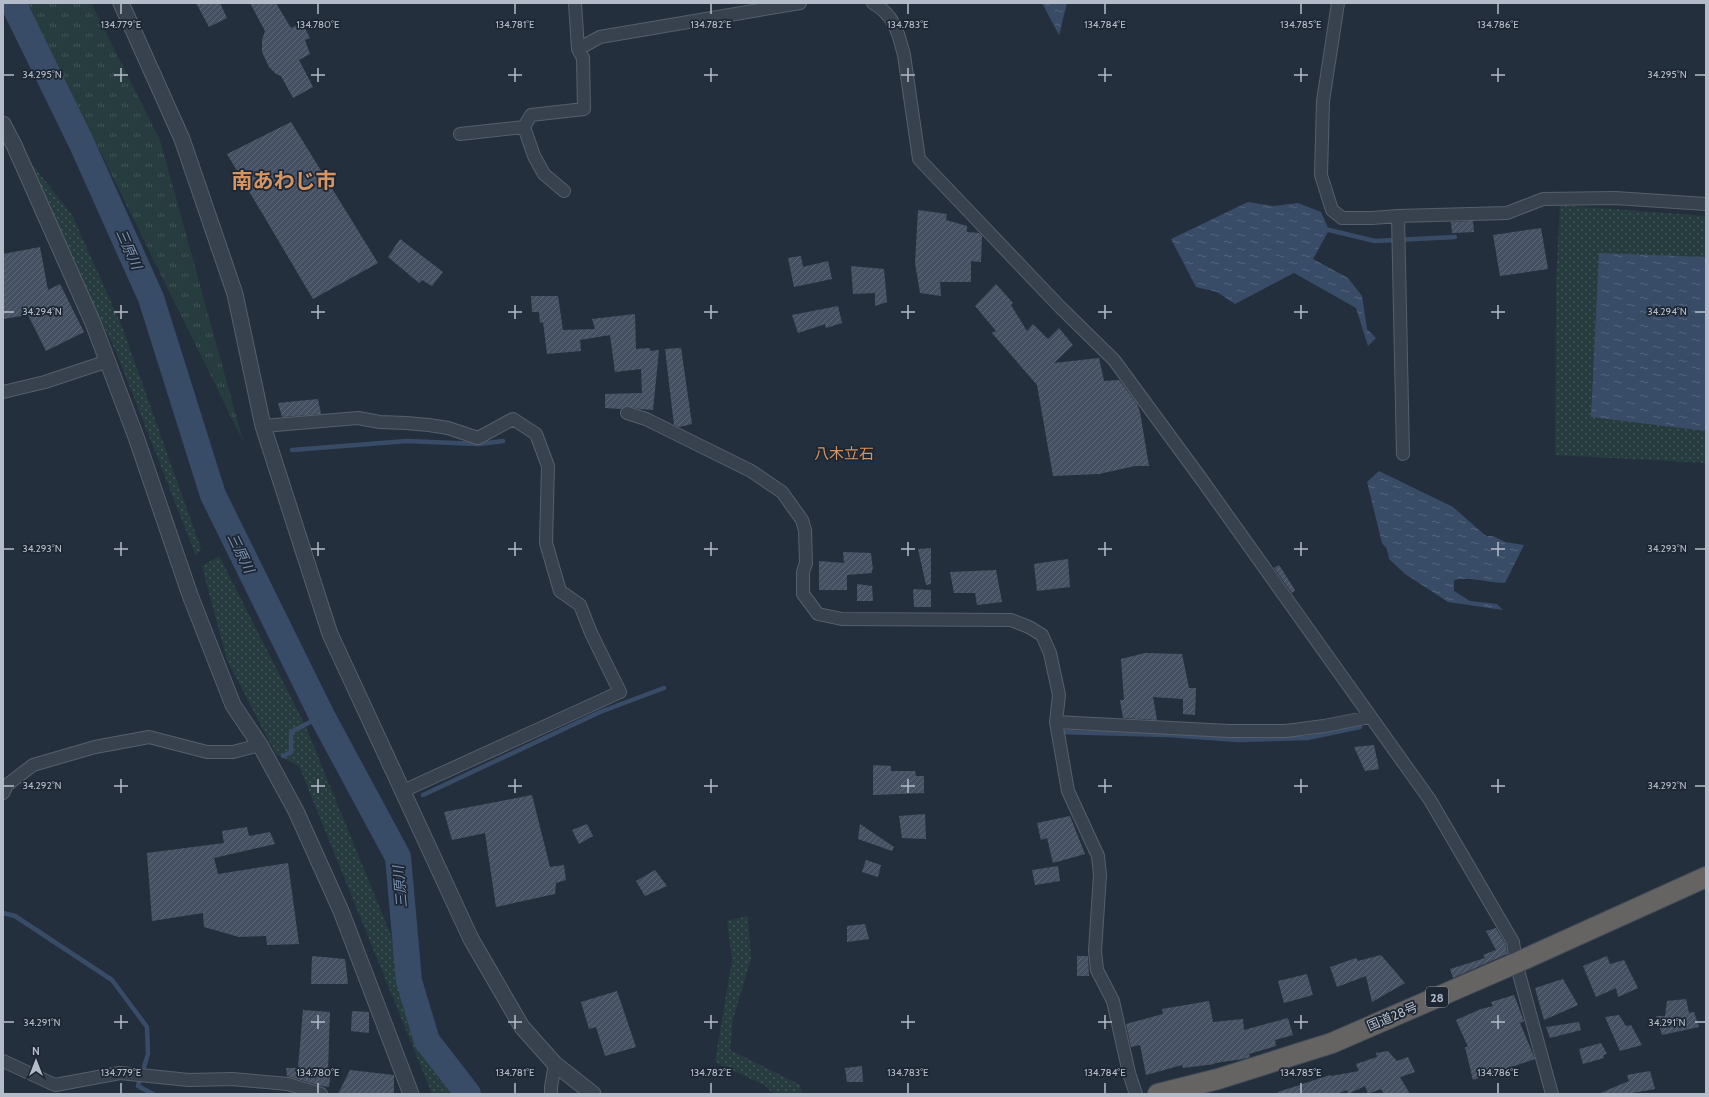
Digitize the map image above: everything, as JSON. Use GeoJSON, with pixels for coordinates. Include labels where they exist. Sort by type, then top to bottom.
{"type":"FeatureCollection","features":[{"type":"Feature","properties":{"kind":"highway","name":"国道28号"},"geometry":{"type":"LineString","coordinates":[[1158,1094],[1218,1079],[1332,1043],[1516,963],[1706,877]]}},
{"type":"Feature","properties":{"kind":"street"},"geometry":{"type":"LineString","coordinates":[[121,3],[182,139],[235,294],[263,426],[330,634],[471,939],[522,1027],[555,1064],[592,1094]]}},
{"type":"Feature","properties":{"kind":"street"},"geometry":{"type":"LineString","coordinates":[[564,191],[544,174],[534,156],[524,127],[531,115],[584,109],[583,58],[578,49],[575,3]]}},
{"type":"Feature","properties":{"kind":"street"},"geometry":{"type":"LineString","coordinates":[[578,49],[600,37],[800,3]]}},
{"type":"Feature","properties":{"kind":"street"},"geometry":{"type":"LineString","coordinates":[[873,3],[889,16],[895,25],[900,38],[904,55],[919,159],[1060,307],[1114,360],[1202,480],[1430,800],[1514,942],[1516,963],[1552,1094]]}},
{"type":"Feature","properties":{"kind":"street"},"geometry":{"type":"LineString","coordinates":[[1338,3],[1322,101],[1321,175],[1332,210],[1342,218],[1507,213],[1543,199],[1615,198],[1706,204]]}},
{"type":"Feature","properties":{"kind":"street"},"geometry":{"type":"LineString","coordinates":[[3,124],[14,145],[93,323],[169,530],[190,596],[233,705],[260,745],[296,811],[341,911],[411,1094]]}},
{"type":"Feature","properties":{"kind":"street"},"geometry":{"type":"LineString","coordinates":[[460,134],[524,127]]}},
{"type":"Feature","properties":{"kind":"street"},"geometry":{"type":"LineString","coordinates":[[1398,216],[1403,454]]}},
{"type":"Feature","properties":{"kind":"street"},"geometry":{"type":"LineString","coordinates":[[3,392],[45,382],[108,361]]}},
{"type":"Feature","properties":{"kind":"street"},"geometry":{"type":"LineString","coordinates":[[627,413],[646,419],[751,471],[782,492],[802,520],[805,530],[806,563],[803,572],[803,594],[818,614],[842,619],[1012,620],[1029,627],[1042,635],[1050,653],[1059,695],[1056,722],[1068,791],[1098,856],[1100,875],[1095,951],[1097,970],[1113,1001],[1129,1073],[1136,1094]]}},
{"type":"Feature","properties":{"kind":"street"},"geometry":{"type":"LineString","coordinates":[[263,426],[358,418],[380,422],[406,422],[442,427],[478,438],[513,420],[536,434],[548,466],[546,543],[560,591],[580,605],[591,633],[620,692],[403,791]]}},
{"type":"Feature","properties":{"kind":"street"},"geometry":{"type":"LineString","coordinates":[[1056,722],[1229,731],[1286,731],[1324,726],[1370,717]]}},
{"type":"Feature","properties":{"kind":"street"},"geometry":{"type":"LineString","coordinates":[[4,788],[33,765],[95,747],[149,737],[207,752],[233,752],[260,745]]}},
{"type":"Feature","properties":{"kind":"street"},"geometry":{"type":"LineString","coordinates":[[3,1061],[55,1085],[120,1073],[189,1080],[232,1079],[288,1084],[321,1094]]}},
{"type":"Feature","properties":{"kind":"street"},"geometry":{"type":"LineString","coordinates":[[551,1094],[550,1087],[555,1064]]}},
{"type":"Feature","properties":{"kind":"green space"},"geometry":{"type":"Polygon","coordinates":[[[27,3],[91,3],[160,140],[243,441],[27,3]]]}},
{"type":"Feature","properties":{"kind":"green space"},"geometry":{"type":"Polygon","coordinates":[[[32,164],[72,215],[123,329],[201,549],[196,556],[117,354],[56,224],[32,164]]]}},
{"type":"Feature","properties":{"kind":"green space"},"geometry":{"type":"Polygon","coordinates":[[[1560,205],[1706,216],[1706,463],[1555,455],[1556,282],[1560,205]]]}},
{"type":"Feature","properties":{"kind":"green space"},"geometry":{"type":"Polygon","coordinates":[[[219,556],[305,725],[399,955],[402,979],[421,1039],[438,1078],[453,1094],[432,1094],[299,766],[276,754],[227,660],[202,566],[219,556]]]}},
{"type":"Feature","properties":{"kind":"green space"},"geometry":{"type":"Polygon","coordinates":[[[748,916],[751,959],[733,1019],[730,1050],[800,1085],[802,1094],[773,1094],[766,1086],[715,1062],[732,960],[727,921],[748,916]]]}},
{"type":"Feature","properties":{"kind":"water"},"geometry":{"type":"Polygon","coordinates":[[[1042,3],[1067,3],[1059,35],[1042,3]]]}},
{"type":"Feature","properties":{"kind":"water"},"geometry":{"type":"Polygon","coordinates":[[[1248,202],[1274,206],[1298,203],[1321,212],[1329,230],[1313,259],[1348,278],[1362,296],[1367,329],[1376,338],[1368,346],[1356,308],[1294,273],[1235,304],[1217,292],[1196,287],[1171,239],[1248,202]]]}},
{"type":"Feature","properties":{"kind":"water"},"geometry":{"type":"Polygon","coordinates":[[[1599,253],[1706,257],[1706,431],[1591,417],[1599,253]]]}},
{"type":"Feature","properties":{"kind":"water"},"geometry":{"type":"Polygon","coordinates":[[[1379,471],[1453,507],[1486,536],[1493,536],[1505,542],[1524,545],[1505,583],[1473,579],[1454,580],[1454,591],[1470,601],[1497,604],[1503,610],[1448,602],[1405,574],[1389,559],[1387,549],[1382,543],[1367,482],[1379,471]]]}},
{"type":"Feature","properties":{"kind":"building"},"geometry":{"type":"Polygon","coordinates":[[[196,3],[220,3],[227,18],[209,27],[196,3]]]}},
{"type":"Feature","properties":{"kind":"building"},"geometry":{"type":"Polygon","coordinates":[[[250,3],[276,3],[291,28],[302,23],[310,38],[305,40],[310,54],[299,60],[313,87],[293,98],[281,76],[276,74],[269,67],[262,52],[262,40],[265,31],[250,3]]]}},
{"type":"Feature","properties":{"kind":"building"},"geometry":{"type":"Polygon","coordinates":[[[291,122],[378,263],[313,299],[227,154],[291,122]]]}},
{"type":"Feature","properties":{"kind":"building"},"geometry":{"type":"Polygon","coordinates":[[[918,210],[947,214],[946,220],[967,226],[967,232],[979,233],[982,236],[981,262],[971,261],[971,282],[940,282],[941,296],[920,293],[915,263],[918,210]]]}},
{"type":"Feature","properties":{"kind":"building"},"geometry":{"type":"Polygon","coordinates":[[[1473,221],[1474,232],[1452,233],[1451,222],[1473,221]]]}},
{"type":"Feature","properties":{"kind":"building"},"geometry":{"type":"Polygon","coordinates":[[[1541,228],[1548,269],[1500,276],[1493,235],[1541,228]]]}},
{"type":"Feature","properties":{"kind":"building"},"geometry":{"type":"Polygon","coordinates":[[[400,239],[443,272],[432,286],[422,280],[419,283],[388,257],[400,239]]]}},
{"type":"Feature","properties":{"kind":"building"},"geometry":{"type":"Polygon","coordinates":[[[40,247],[48,290],[60,284],[84,332],[46,351],[28,315],[3,319],[3,254],[40,247]]]}},
{"type":"Feature","properties":{"kind":"building"},"geometry":{"type":"Polygon","coordinates":[[[801,256],[803,267],[828,261],[832,279],[794,287],[788,258],[801,256]]]}},
{"type":"Feature","properties":{"kind":"building"},"geometry":{"type":"Polygon","coordinates":[[[851,266],[884,269],[887,302],[875,306],[875,293],[853,294],[851,266]]]}},
{"type":"Feature","properties":{"kind":"building"},"geometry":{"type":"Polygon","coordinates":[[[996,284],[1013,303],[1011,305],[1027,331],[1033,324],[1048,339],[1059,328],[1073,345],[1054,363],[1099,358],[1104,381],[1119,380],[1137,404],[1140,412],[1149,466],[1135,466],[1099,474],[1053,476],[1037,385],[992,333],[996,331],[975,306],[996,284]]]}},
{"type":"Feature","properties":{"kind":"building"},"geometry":{"type":"Polygon","coordinates":[[[531,296],[558,296],[563,330],[595,329],[592,319],[635,314],[636,349],[650,348],[650,351],[659,350],[653,410],[626,406],[621,409],[605,408],[605,394],[642,393],[641,369],[615,372],[610,335],[580,340],[581,351],[547,354],[543,322],[540,323],[539,312],[532,312],[531,296]]]}},
{"type":"Feature","properties":{"kind":"building"},"geometry":{"type":"Polygon","coordinates":[[[838,306],[842,323],[826,328],[825,324],[798,333],[792,315],[838,306]]]}},
{"type":"Feature","properties":{"kind":"building"},"geometry":{"type":"Polygon","coordinates":[[[681,348],[692,424],[679,427],[674,425],[665,349],[681,348]]]}},
{"type":"Feature","properties":{"kind":"building"},"geometry":{"type":"Polygon","coordinates":[[[318,399],[321,414],[282,417],[278,403],[318,399]]]}},
{"type":"Feature","properties":{"kind":"building"},"geometry":{"type":"Polygon","coordinates":[[[931,548],[931,584],[926,585],[918,549],[931,548]]]}},
{"type":"Feature","properties":{"kind":"building"},"geometry":{"type":"Polygon","coordinates":[[[843,552],[871,553],[872,573],[847,575],[847,590],[819,590],[819,561],[844,563],[843,552]]]}},
{"type":"Feature","properties":{"kind":"building"},"geometry":{"type":"Polygon","coordinates":[[[1068,559],[1070,587],[1037,591],[1034,564],[1068,559]]]}},
{"type":"Feature","properties":{"kind":"building"},"geometry":{"type":"Polygon","coordinates":[[[1279,565],[1295,590],[1292,593],[1274,568],[1279,565]]]}},
{"type":"Feature","properties":{"kind":"building"},"geometry":{"type":"Polygon","coordinates":[[[996,570],[1002,602],[977,605],[975,593],[954,593],[950,572],[996,570]]]}},
{"type":"Feature","properties":{"kind":"building"},"geometry":{"type":"Polygon","coordinates":[[[857,584],[872,586],[873,601],[857,601],[857,584]]]}},
{"type":"Feature","properties":{"kind":"building"},"geometry":{"type":"Polygon","coordinates":[[[913,589],[931,590],[931,607],[914,607],[913,589]]]}},
{"type":"Feature","properties":{"kind":"building"},"geometry":{"type":"Polygon","coordinates":[[[1145,653],[1182,654],[1189,688],[1196,688],[1195,715],[1183,714],[1183,699],[1153,697],[1157,720],[1123,718],[1120,700],[1124,700],[1121,659],[1145,653]]]}},
{"type":"Feature","properties":{"kind":"building"},"geometry":{"type":"Polygon","coordinates":[[[1374,745],[1379,769],[1365,771],[1354,747],[1374,745]]]}},
{"type":"Feature","properties":{"kind":"building"},"geometry":{"type":"Polygon","coordinates":[[[873,765],[891,766],[891,771],[915,771],[916,776],[924,776],[924,793],[873,795],[873,765]]]}},
{"type":"Feature","properties":{"kind":"building"},"geometry":{"type":"Polygon","coordinates":[[[532,795],[550,867],[564,865],[566,880],[556,883],[555,894],[496,907],[485,833],[452,840],[444,812],[532,795]]]}},
{"type":"Feature","properties":{"kind":"building"},"geometry":{"type":"Polygon","coordinates":[[[925,814],[926,839],[902,838],[899,816],[925,814]]]}},
{"type":"Feature","properties":{"kind":"building"},"geometry":{"type":"Polygon","coordinates":[[[1070,816],[1085,854],[1053,863],[1047,838],[1041,840],[1037,823],[1070,816]]]}},
{"type":"Feature","properties":{"kind":"building"},"geometry":{"type":"Polygon","coordinates":[[[587,824],[593,836],[579,844],[572,830],[587,824]]]}},
{"type":"Feature","properties":{"kind":"building"},"geometry":{"type":"Polygon","coordinates":[[[860,824],[894,847],[892,851],[858,839],[860,824]]]}},
{"type":"Feature","properties":{"kind":"building"},"geometry":{"type":"Polygon","coordinates":[[[247,827],[249,836],[270,832],[275,844],[214,858],[218,874],[288,863],[299,944],[267,945],[266,936],[239,937],[204,927],[203,913],[152,921],[147,853],[224,843],[222,831],[247,827]]]}},
{"type":"Feature","properties":{"kind":"building"},"geometry":{"type":"Polygon","coordinates":[[[866,860],[881,865],[878,877],[862,872],[866,860]]]}},
{"type":"Feature","properties":{"kind":"building"},"geometry":{"type":"Polygon","coordinates":[[[1058,866],[1060,881],[1035,885],[1032,870],[1058,866]]]}},
{"type":"Feature","properties":{"kind":"building"},"geometry":{"type":"Polygon","coordinates":[[[655,870],[667,886],[645,896],[636,881],[655,870]]]}},
{"type":"Feature","properties":{"kind":"building"},"geometry":{"type":"Polygon","coordinates":[[[865,924],[869,939],[847,942],[847,926],[865,924]]]}},
{"type":"Feature","properties":{"kind":"building"},"geometry":{"type":"Polygon","coordinates":[[[1496,928],[1506,945],[1507,954],[1453,978],[1450,969],[1485,958],[1483,955],[1496,950],[1486,931],[1496,928]]]}},
{"type":"Feature","properties":{"kind":"building"},"geometry":{"type":"Polygon","coordinates":[[[1381,955],[1405,983],[1372,1002],[1366,976],[1337,987],[1330,967],[1356,958],[1358,961],[1381,955]]]}},
{"type":"Feature","properties":{"kind":"building"},"geometry":{"type":"Polygon","coordinates":[[[312,956],[345,959],[348,984],[311,984],[312,956]]]}},
{"type":"Feature","properties":{"kind":"building"},"geometry":{"type":"Polygon","coordinates":[[[1077,956],[1088,956],[1089,976],[1077,976],[1077,956]]]}},
{"type":"Feature","properties":{"kind":"building"},"geometry":{"type":"Polygon","coordinates":[[[1607,956],[1610,964],[1624,960],[1638,988],[1618,997],[1616,988],[1596,997],[1583,966],[1607,956]]]}},
{"type":"Feature","properties":{"kind":"building"},"geometry":{"type":"Polygon","coordinates":[[[1307,974],[1313,995],[1284,1003],[1278,981],[1307,974]]]}},
{"type":"Feature","properties":{"kind":"building"},"geometry":{"type":"Polygon","coordinates":[[[1563,979],[1578,1005],[1544,1020],[1535,988],[1563,979]]]}},
{"type":"Feature","properties":{"kind":"building"},"geometry":{"type":"Polygon","coordinates":[[[617,991],[636,1047],[605,1056],[596,1027],[589,1029],[581,1002],[617,991]]]}},
{"type":"Feature","properties":{"kind":"building"},"geometry":{"type":"Polygon","coordinates":[[[1514,995],[1524,1021],[1520,1023],[1535,1059],[1473,1080],[1465,1047],[1468,1047],[1456,1020],[1481,1009],[1493,1006],[1491,1002],[1514,995]]]}},
{"type":"Feature","properties":{"kind":"building"},"geometry":{"type":"Polygon","coordinates":[[[1686,999],[1689,1013],[1694,1012],[1699,1027],[1662,1035],[1656,1016],[1665,1016],[1667,1001],[1686,999]]]}},
{"type":"Feature","properties":{"kind":"building"},"geometry":{"type":"Polygon","coordinates":[[[1209,1001],[1213,1022],[1243,1019],[1244,1030],[1288,1018],[1293,1035],[1275,1040],[1276,1046],[1249,1054],[1250,1057],[1243,1059],[1183,1068],[1182,1065],[1146,1075],[1140,1045],[1131,1047],[1126,1024],[1163,1014],[1162,1009],[1209,1001]]]}},
{"type":"Feature","properties":{"kind":"building"},"geometry":{"type":"Polygon","coordinates":[[[303,1010],[330,1012],[328,1071],[331,1071],[329,1087],[287,1076],[286,1068],[298,1068],[303,1010]]]}},
{"type":"Feature","properties":{"kind":"building"},"geometry":{"type":"Polygon","coordinates":[[[352,1011],[369,1012],[369,1033],[351,1031],[352,1011]]]}},
{"type":"Feature","properties":{"kind":"building"},"geometry":{"type":"Polygon","coordinates":[[[1619,1015],[1626,1026],[1631,1025],[1642,1045],[1620,1051],[1605,1017],[1619,1015]]]}},
{"type":"Feature","properties":{"kind":"building"},"geometry":{"type":"Polygon","coordinates":[[[1579,1022],[1581,1030],[1550,1038],[1546,1027],[1579,1022]]]}},
{"type":"Feature","properties":{"kind":"building"},"geometry":{"type":"Polygon","coordinates":[[[1601,1043],[1607,1054],[1603,1055],[1604,1058],[1583,1064],[1579,1049],[1601,1043]]]}},
{"type":"Feature","properties":{"kind":"building"},"geometry":{"type":"Polygon","coordinates":[[[1388,1051],[1397,1061],[1408,1057],[1415,1072],[1400,1077],[1410,1094],[1384,1094],[1381,1089],[1368,1094],[1365,1086],[1348,1094],[1347,1090],[1337,1094],[1278,1094],[1278,1092],[1330,1075],[1359,1071],[1356,1064],[1377,1057],[1376,1053],[1388,1051]]]}},
{"type":"Feature","properties":{"kind":"building"},"geometry":{"type":"Polygon","coordinates":[[[862,1066],[863,1082],[847,1082],[845,1068],[862,1066]]]}},
{"type":"Feature","properties":{"kind":"building"},"geometry":{"type":"Polygon","coordinates":[[[350,1070],[394,1075],[394,1094],[338,1094],[350,1070]]]}},
{"type":"Feature","properties":{"kind":"building"},"geometry":{"type":"Polygon","coordinates":[[[1650,1071],[1655,1089],[1627,1094],[1598,1094],[1629,1081],[1627,1075],[1650,1071]]]}},
{"type":"Feature","properties":{"kind":"waterway","name":"三原川"},"geometry":{"type":"LineString","coordinates":[[13,3],[81,142],[151,298],[213,495],[322,716],[398,857],[409,981],[427,1041],[468,1094]]}},
{"type":"Feature","properties":{"kind":"waterway"},"geometry":{"type":"LineString","coordinates":[[1329,230],[1375,241],[1455,237]]}},
{"type":"Feature","properties":{"kind":"waterway"},"geometry":{"type":"LineString","coordinates":[[292,450],[407,441],[479,444],[503,441]]}},
{"type":"Feature","properties":{"kind":"waterway"},"geometry":{"type":"LineString","coordinates":[[423,795],[600,712],[664,688]]}},
{"type":"Feature","properties":{"kind":"waterway"},"geometry":{"type":"LineString","coordinates":[[283,756],[291,752],[291,732],[322,716]]}},
{"type":"Feature","properties":{"kind":"waterway"},"geometry":{"type":"LineString","coordinates":[[1059,732],[1168,735],[1239,740],[1307,738],[1360,727]]}},
{"type":"Feature","properties":{"kind":"waterway"},"geometry":{"type":"LineString","coordinates":[[3,913],[15,916],[112,980],[147,1027],[148,1054],[138,1086],[153,1094]]}},
{"type":"Feature","properties":{"kind":"district","name":"南あわじ市"},"geometry":{"type":"Point","coordinates":[284,180]}},
{"type":"Feature","properties":{"kind":"district","name":"八木立石"},"geometry":{"type":"Point","coordinates":[844,454]}}]}
